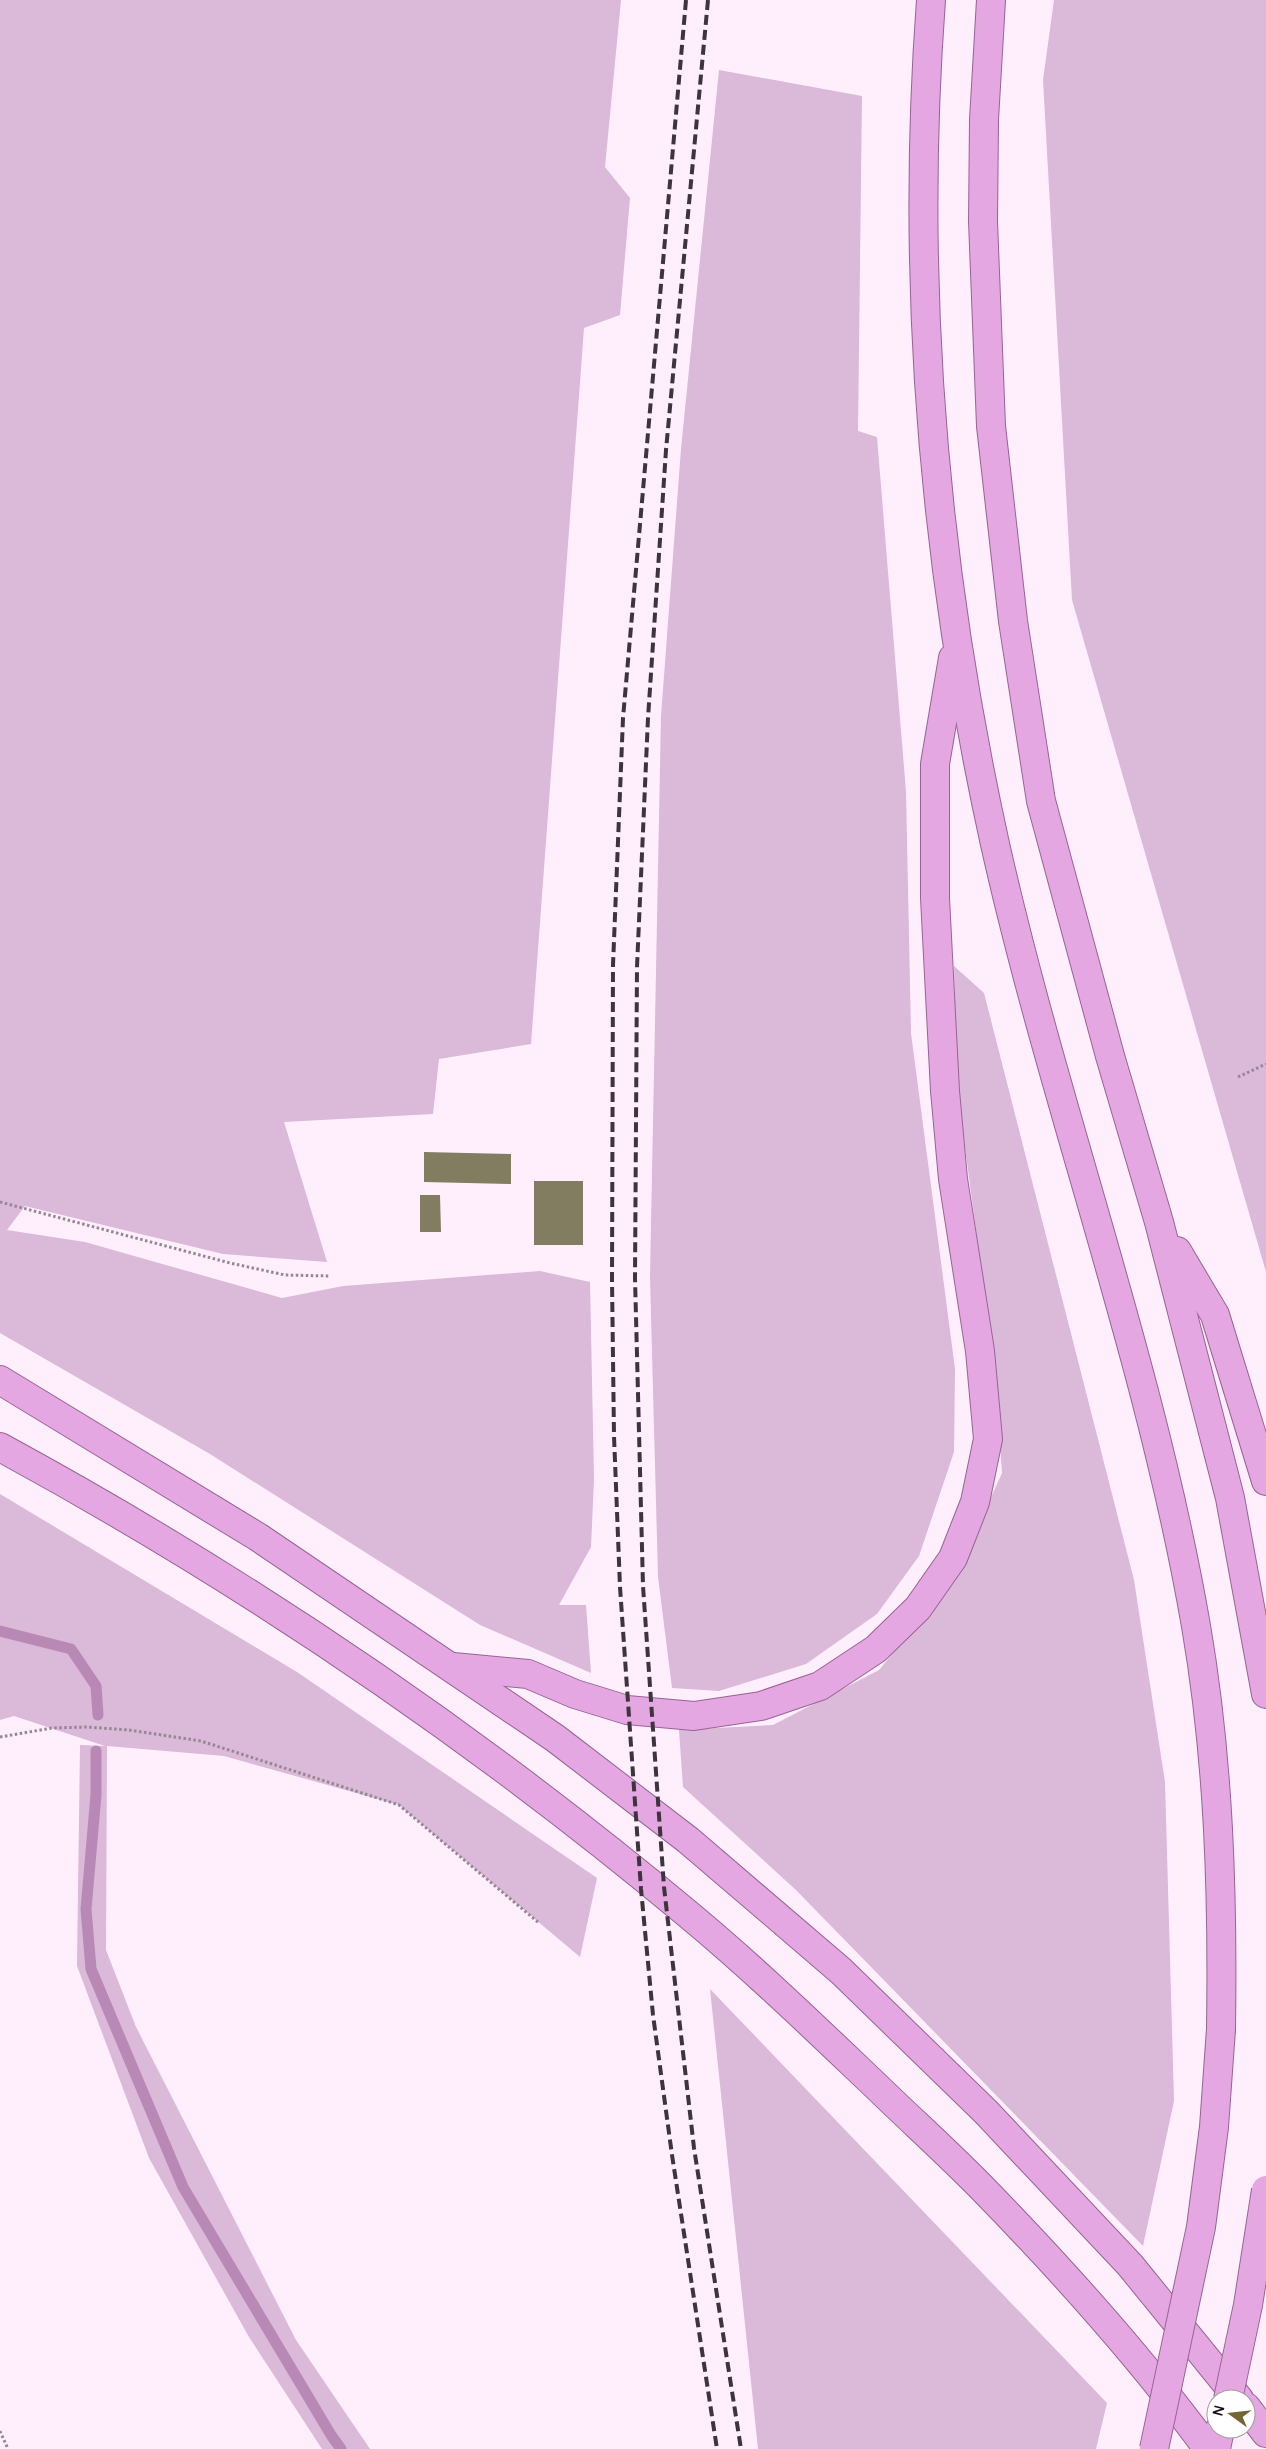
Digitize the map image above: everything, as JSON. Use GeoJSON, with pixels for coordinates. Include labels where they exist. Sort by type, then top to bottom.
{"type":"FeatureCollection","features":[{"type":"Feature","properties":{"kind":"highway"},"geometry":{"type":"LineString","coordinates":[[931,0],[924,135],[923,237],[934,443],[956,638],[997,853],[1044,1038],[1149,1410],[1196,1625],[1210,1724],[1219,1825],[1223,1928],[1221,2029],[1214,2127],[1201,2227],[1154,2449]]}},
{"type":"Feature","properties":{"kind":"highway"},"geometry":{"type":"LineString","coordinates":[[991,0],[984,120],[983,221],[991,426],[1013,621],[1042,801],[1110,1056],[1159,1222],[1230,1498],[1266,1694]]}},
{"type":"Feature","properties":{"kind":"highway"},"geometry":{"type":"LineString","coordinates":[[449,1667],[528,1674],[575,1694],[627,1710],[694,1716],[761,1706],[820,1686],[876,1650],[918,1608],[953,1558],[975,1502],[988,1439],[980,1351],[952,1169],[945,1091],[936,908],[935,764],[956,638]]}},
{"type":"Feature","properties":{"kind":"highway"},"geometry":{"type":"LineString","coordinates":[[1159,1222],[1214,1316],[1266,1482]]}},
{"type":"Feature","properties":{"kind":"highway"},"geometry":{"type":"LineString","coordinates":[[0,1380],[258,1537],[555,1738],[688,1840],[841,1971],[986,2112],[1130,2265],[1231,2389]]}},
{"type":"Feature","properties":{"kind":"highway"},"geometry":{"type":"LineString","coordinates":[[0,1447],[109,1508],[197,1562],[356,1666],[538,1795],[688,1914],[762,1979],[983,2188],[1108,2327],[1183,2415],[1208,2449]]}},
{"type":"Feature","properties":{"kind":"highway"},"geometry":{"type":"LineString","coordinates":[[1230,2389],[1248,2304],[1266,2190]]}},
{"type":"Feature","properties":{"kind":"highway"},"geometry":{"type":"LineString","coordinates":[[1256,2420],[1266,2433]]}},
{"type":"Feature","properties":{"kind":"path"},"geometry":{"type":"LineString","coordinates":[[1238,1077],[1266,1064]]}},
{"type":"Feature","properties":{"kind":"path"},"geometry":{"type":"LineString","coordinates":[[0,1202],[230,1263],[285,1275],[329,1276]]}},
{"type":"Feature","properties":{"kind":"path"},"geometry":{"type":"LineString","coordinates":[[0,1737],[52,1728],[87,1727],[129,1730],[202,1741],[399,1805],[539,1923]]}},
{"type":"Feature","properties":{"kind":"path"},"geometry":{"type":"LineString","coordinates":[[0,2431],[8,2449]]}},
{"type":"Feature","properties":{"kind":"shaded area"},"geometry":{"type":"Polygon","coordinates":[[[0,0],[621,0],[605,167],[630,198],[620,315],[584,328],[531,1044],[439,1059],[433,1114],[284,1122],[327,1262],[223,1254],[25,1206],[7,1230],[85,1242],[282,1298],[343,1286],[540,1271],[590,1282],[594,1479],[591,1547],[559,1605],[586,1605],[591,1673],[480,1625],[210,1454],[0,1333],[0,0]]]}},
{"type":"Feature","properties":{"kind":"shaded area"},"geometry":{"type":"Polygon","coordinates":[[[1054,0],[1266,0],[1266,1272],[1072,600],[1043,80],[1054,0]]]}},
{"type":"Feature","properties":{"kind":"shaded area"},"geometry":{"type":"Polygon","coordinates":[[[719,70],[862,96],[858,431],[877,437],[906,792],[911,1033],[955,1369],[954,1452],[919,1556],[877,1614],[806,1664],[719,1691],[672,1688],[658,1577],[650,1277],[661,716],[681,449],[719,70]]]}},
{"type":"Feature","properties":{"kind":"shaded area"},"geometry":{"type":"Polygon","coordinates":[[[954,966],[984,993],[1134,1580],[1165,1782],[1174,2101],[1143,2246],[796,1890],[683,1787],[679,1730],[773,1725],[879,1670],[953,1581],[1002,1473],[995,1373],[956,1080],[954,966]]]}},
{"type":"Feature","properties":{"kind":"shaded area"},"geometry":{"type":"Polygon","coordinates":[[[0,1494],[297,1672],[597,1878],[580,1957],[399,1805],[224,1756],[107,1746],[106,1950],[136,2027],[296,2340],[370,2449],[322,2449],[249,2337],[149,2158],[77,1966],[80,1745],[105,1746],[14,1716],[0,1720],[0,1494]]]}},
{"type":"Feature","properties":{"kind":"shaded area"},"geometry":{"type":"Polygon","coordinates":[[[710,1989],[1107,2403],[1096,2449],[758,2449],[710,1989]]]}},
{"type":"Feature","properties":{"kind":"building"},"geometry":{"type":"Polygon","coordinates":[[[424,1152],[511,1154],[511,1184],[424,1182],[424,1152]]]}},
{"type":"Feature","properties":{"kind":"building"},"geometry":{"type":"Polygon","coordinates":[[[534,1181],[583,1181],[583,1245],[534,1245],[534,1181]]]}},
{"type":"Feature","properties":{"kind":"building"},"geometry":{"type":"Polygon","coordinates":[[[420,1195],[440,1195],[441,1232],[420,1232],[420,1195]]]}},
{"type":"Feature","properties":{"kind":"waterway"},"geometry":{"type":"LineString","coordinates":[[0,1631],[71,1649],[96,1686],[98,1715]]}},
{"type":"Feature","properties":{"kind":"waterway"},"geometry":{"type":"LineString","coordinates":[[96,1751],[96,1795],[86,1909],[91,1969],[183,2187],[341,2449]]}},
{"type":"Feature","properties":{"kind":"railway"},"geometry":{"type":"LineString","coordinates":[[686,0],[623,718],[613,965],[612,1280],[614,1436],[620,1587],[641,1889],[653,2015],[672,2155],[717,2449]]}},
{"type":"Feature","properties":{"kind":"railway"},"geometry":{"type":"LineString","coordinates":[[708,0],[666,450],[648,718],[637,967],[635,1278],[643,1586],[664,1887],[694,2148],[741,2449]]}}]}
